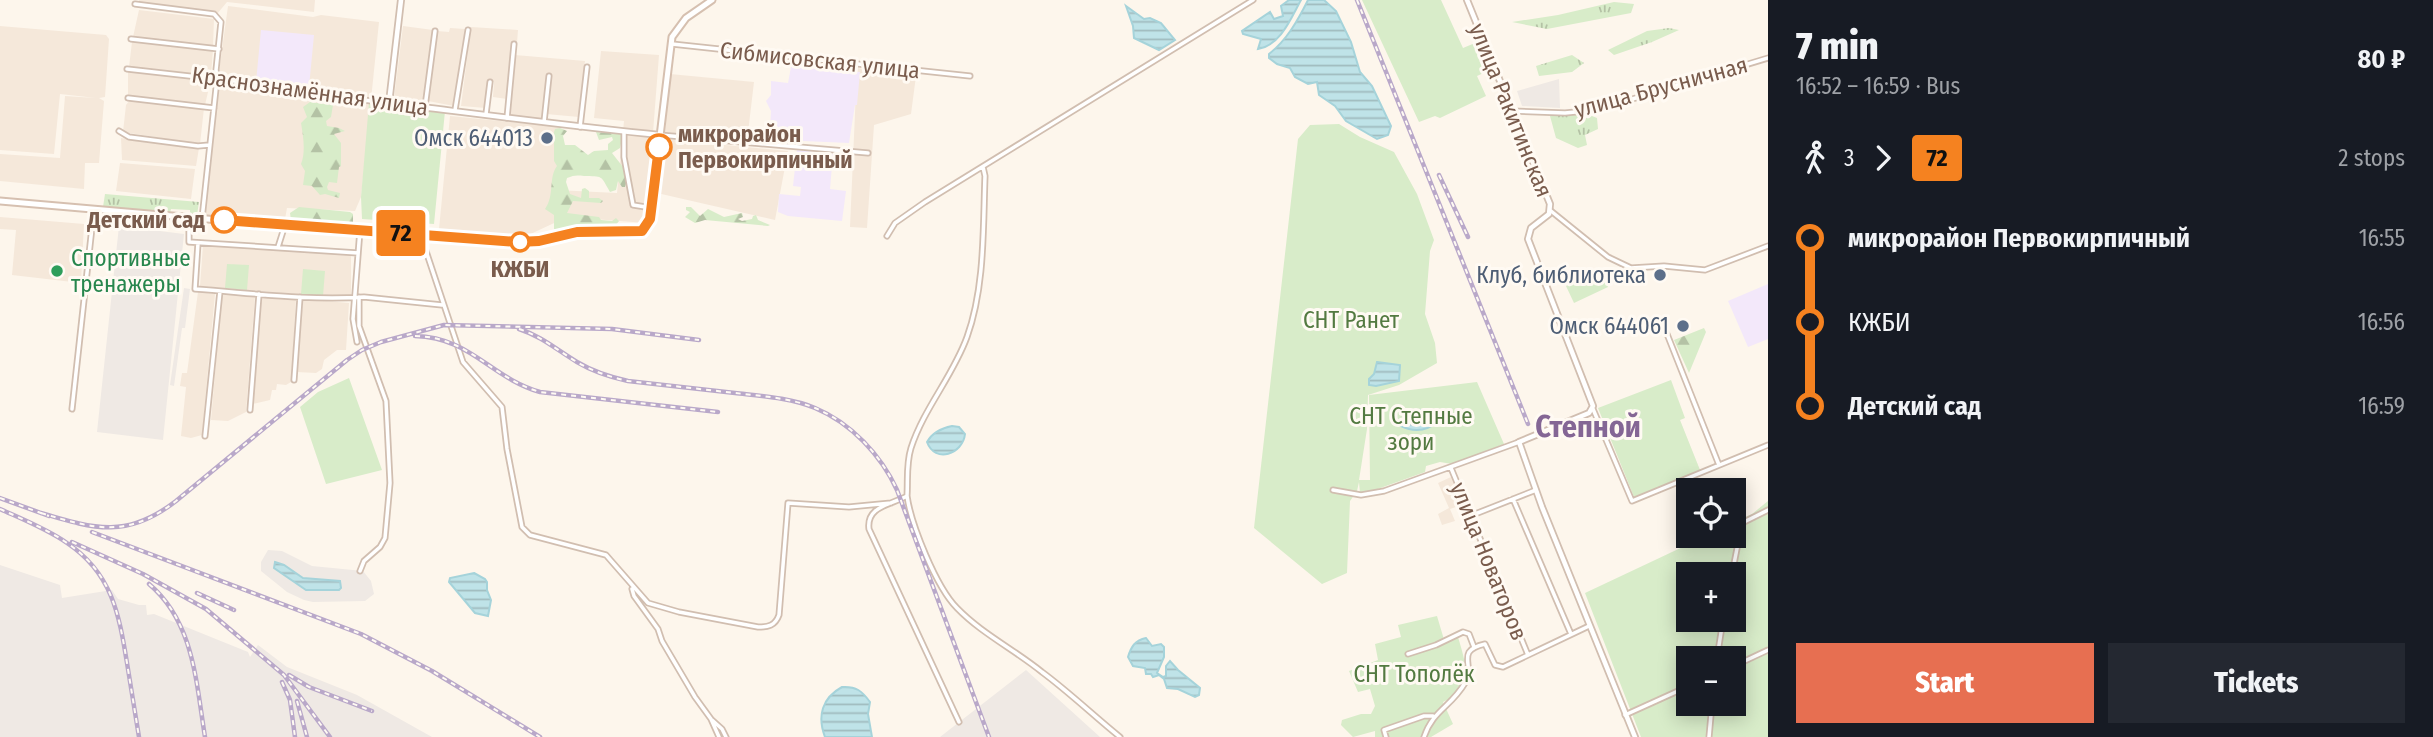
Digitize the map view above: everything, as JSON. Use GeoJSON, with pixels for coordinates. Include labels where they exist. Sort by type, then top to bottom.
{"type":"FeatureCollection","features":[{"type":"Feature","properties":{"kind":"main road"},"geometry":{"type":"LineString","coordinates":[[0,201],[189,218],[528,242],[577,232],[636,232],[645,229],[652,208],[670,44],[680,23],[712,0]]}},
{"type":"Feature","properties":{"kind":"street"},"geometry":{"type":"LineString","coordinates":[[389,103],[401,0]]}},
{"type":"Feature","properties":{"kind":"street"},"geometry":{"type":"LineString","coordinates":[[887,236],[895,223],[905,215],[1253,0]]}},
{"type":"Feature","properties":{"kind":"street","name":"улица Ракитинская"},"geometry":{"type":"LineString","coordinates":[[1467,0],[1550,204],[1551,211],[1531,228],[1528,239],[1593,409]]}},
{"type":"Feature","properties":{"kind":"street"},"geometry":{"type":"LineString","coordinates":[[135,4],[214,14],[221,23],[202,219]]}},
{"type":"Feature","properties":{"kind":"street"},"geometry":{"type":"LineString","coordinates":[[455,110],[468,30]]}},
{"type":"Feature","properties":{"kind":"street"},"geometry":{"type":"LineString","coordinates":[[425,107],[435,31]]}},
{"type":"Feature","properties":{"kind":"street"},"geometry":{"type":"LineString","coordinates":[[131,39],[219,49]]}},
{"type":"Feature","properties":{"kind":"street"},"geometry":{"type":"LineString","coordinates":[[507,118],[514,44]]}},
{"type":"Feature","properties":{"kind":"street","name":"Сибмисовская улица"},"geometry":{"type":"LineString","coordinates":[[670,44],[970,76]]}},
{"type":"Feature","properties":{"kind":"street","name":"улица Брусничная"},"geometry":{"type":"LineString","coordinates":[[1512,111],[1565,113],[1596,110],[1767,59]]}},
{"type":"Feature","properties":{"kind":"street"},"geometry":{"type":"LineString","coordinates":[[580,127],[587,67]]}},
{"type":"Feature","properties":{"kind":"street","name":"Краснознамённая улица"},"geometry":{"type":"LineString","coordinates":[[127,69],[296,88],[303,93],[486,114],[543,124],[869,153]]}},
{"type":"Feature","properties":{"kind":"street"},"geometry":{"type":"LineString","coordinates":[[543,124],[549,76]]}},
{"type":"Feature","properties":{"kind":"street"},"geometry":{"type":"LineString","coordinates":[[486,114],[490,82]]}},
{"type":"Feature","properties":{"kind":"street"},"geometry":{"type":"LineString","coordinates":[[128,98],[214,108]]}},
{"type":"Feature","properties":{"kind":"street"},"geometry":{"type":"LineString","coordinates":[[119,131],[129,137],[198,146],[210,144]]}},
{"type":"Feature","properties":{"kind":"street"},"geometry":{"type":"LineString","coordinates":[[625,132],[624,157],[632,205],[652,208]]}},
{"type":"Feature","properties":{"kind":"street"},"geometry":{"type":"LineString","coordinates":[[983,167],[983,228],[974,315],[958,359],[934,398],[911,447],[908,464],[911,516],[943,588],[955,607],[1044,673],[1120,737]]}},
{"type":"Feature","properties":{"kind":"street"},"geometry":{"type":"LineString","coordinates":[[72,409],[94,209]]}},
{"type":"Feature","properties":{"kind":"street"},"geometry":{"type":"LineString","coordinates":[[1551,211],[1608,257],[1631,268],[1664,266],[1705,270],[1768,246]]}},
{"type":"Feature","properties":{"kind":"street"},"geometry":{"type":"LineString","coordinates":[[189,218],[189,242],[358,253]]}},
{"type":"Feature","properties":{"kind":"street"},"geometry":{"type":"LineString","coordinates":[[278,248],[285,225]]}},
{"type":"Feature","properties":{"kind":"street"},"geometry":{"type":"LineString","coordinates":[[360,230],[357,298],[359,326],[386,401],[390,483],[385,538],[380,547],[367,557],[360,571]]}},
{"type":"Feature","properties":{"kind":"street"},"geometry":{"type":"LineString","coordinates":[[421,234],[442,305],[463,362],[502,407],[522,527],[530,535],[596,551],[612,560],[648,603],[767,627],[774,624],[779,615],[788,503],[849,507],[891,503]]}},
{"type":"Feature","properties":{"kind":"street"},"geometry":{"type":"LineString","coordinates":[[198,243],[195,289],[442,305]]}},
{"type":"Feature","properties":{"kind":"street"},"geometry":{"type":"LineString","coordinates":[[205,436],[220,291]]}},
{"type":"Feature","properties":{"kind":"street"},"geometry":{"type":"LineString","coordinates":[[250,410],[259,294]]}},
{"type":"Feature","properties":{"kind":"street"},"geometry":{"type":"LineString","coordinates":[[294,380],[300,297]]}},
{"type":"Feature","properties":{"kind":"street"},"geometry":{"type":"LineString","coordinates":[[357,298],[353,323],[357,342]]}},
{"type":"Feature","properties":{"kind":"street"},"geometry":{"type":"LineString","coordinates":[[1667,334],[1719,466]]}},
{"type":"Feature","properties":{"kind":"street"},"geometry":{"type":"LineString","coordinates":[[1333,490],[1371,495],[1520,442],[1593,409],[1632,500],[1768,445]]}},
{"type":"Feature","properties":{"kind":"street"},"geometry":{"type":"LineString","coordinates":[[1520,442],[1589,626],[1635,737]]}},
{"type":"Feature","properties":{"kind":"street","name":"улица Новаторов"},"geometry":{"type":"LineString","coordinates":[[1451,468],[1528,655]]}},
{"type":"Feature","properties":{"kind":"street"},"geometry":{"type":"LineString","coordinates":[[1470,516],[1536,490]]}},
{"type":"Feature","properties":{"kind":"street"},"geometry":{"type":"LineString","coordinates":[[908,496],[870,515],[869,529],[959,722]]}},
{"type":"Feature","properties":{"kind":"street"},"geometry":{"type":"LineString","coordinates":[[1513,499],[1571,634]]}},
{"type":"Feature","properties":{"kind":"street"},"geometry":{"type":"LineString","coordinates":[[1734,562],[1742,523],[1768,510]]}},
{"type":"Feature","properties":{"kind":"street"},"geometry":{"type":"LineString","coordinates":[[630,584],[634,596],[658,629],[662,641],[711,719],[719,737]]}},
{"type":"Feature","properties":{"kind":"street"},"geometry":{"type":"LineString","coordinates":[[1424,737],[1433,716],[1450,703],[1467,680],[1467,655],[1474,647],[1487,645],[1498,667],[1503,667],[1589,626]]}},
{"type":"Feature","properties":{"kind":"street"},"geometry":{"type":"LineString","coordinates":[[1408,654],[1463,632],[1469,634],[1474,647]]}},
{"type":"Feature","properties":{"kind":"street"},"geometry":{"type":"LineString","coordinates":[[1746,660],[1768,650]]}},
{"type":"Feature","properties":{"kind":"street"},"geometry":{"type":"LineString","coordinates":[[1625,715],[1676,692]]}},
{"type":"Feature","properties":{"kind":"street"},"geometry":{"type":"LineString","coordinates":[[1386,737],[1384,730],[1424,716],[1433,716]]}},
{"type":"Feature","properties":{"kind":"street"},"geometry":{"type":"LineString","coordinates":[[1709,737],[1711,716]]}},
{"type":"Feature","properties":{"kind":"street"},"geometry":{"type":"LineString","coordinates":[[711,719],[723,729],[726,737]]}},
{"type":"Feature","properties":{"kind":"shaded area"},"geometry":{"type":"Polygon","coordinates":[[[139,0],[315,0],[314,12],[227,2],[217,14],[139,0]]]}},
{"type":"Feature","properties":{"kind":"shaded area"},"geometry":{"type":"Polygon","coordinates":[[[228,6],[379,22],[361,197],[355,211],[287,208],[282,222],[208,217],[205,213],[228,6]]]}},
{"type":"Feature","properties":{"kind":"shaded area"},"geometry":{"type":"Polygon","coordinates":[[[139,10],[214,19],[213,46],[133,37],[139,10]]]}},
{"type":"Feature","properties":{"kind":"shaded area"},"geometry":{"type":"Polygon","coordinates":[[[0,26],[106,35],[109,39],[105,97],[99,98],[104,101],[99,163],[85,163],[84,189],[0,181],[0,154],[60,158],[65,96],[96,98],[60,94],[54,154],[0,150],[0,26]]]}},
{"type":"Feature","properties":{"kind":"shaded area"},"geometry":{"type":"Polygon","coordinates":[[[403,26],[433,30],[424,102],[394,98],[403,26]]]}},
{"type":"Feature","properties":{"kind":"shaded area"},"geometry":{"type":"Polygon","coordinates":[[[471,27],[518,30],[517,43],[513,43],[507,99],[493,97],[494,82],[489,81],[486,108],[461,106],[471,27]]]}},
{"type":"Feature","properties":{"kind":"shaded area"},"geometry":{"type":"Polygon","coordinates":[[[450,28],[465,29],[454,106],[428,101],[437,31],[449,32],[450,28]]]}},
{"type":"Feature","properties":{"kind":"shaded area"},"geometry":{"type":"Polygon","coordinates":[[[261,30],[314,35],[309,87],[256,82],[261,30]]]}},
{"type":"Feature","properties":{"kind":"shaded area"},"geometry":{"type":"Polygon","coordinates":[[[132,42],[213,49],[211,76],[129,67],[132,42]]]}},
{"type":"Feature","properties":{"kind":"shaded area"},"geometry":{"type":"Polygon","coordinates":[[[601,51],[659,55],[646,223],[567,217],[522,238],[439,229],[450,116],[560,127],[556,190],[617,193],[624,121],[594,118],[601,51]]]}},
{"type":"Feature","properties":{"kind":"shaded area"},"geometry":{"type":"Polygon","coordinates":[[[515,55],[585,61],[579,117],[546,114],[551,74],[548,73],[542,119],[509,115],[515,55]]]}},
{"type":"Feature","properties":{"kind":"shaded area"},"geometry":{"type":"Polygon","coordinates":[[[791,67],[860,72],[849,143],[780,140],[770,128],[771,111],[766,101],[771,95],[771,81],[788,83],[791,67]]]}},
{"type":"Feature","properties":{"kind":"shaded area"},"geometry":{"type":"Polygon","coordinates":[[[857,68],[916,76],[911,114],[874,125],[867,228],[850,227],[857,68]]]}},
{"type":"Feature","properties":{"kind":"shaded area"},"geometry":{"type":"Polygon","coordinates":[[[131,70],[211,79],[205,105],[128,96],[128,72],[131,70]]]}},
{"type":"Feature","properties":{"kind":"shaded area"},"geometry":{"type":"Polygon","coordinates":[[[670,74],[754,82],[747,141],[665,132],[670,74]]]}},
{"type":"Feature","properties":{"kind":"shaded area"},"geometry":{"type":"Polygon","coordinates":[[[1559,79],[1560,108],[1522,106],[1517,91],[1559,79]]]}},
{"type":"Feature","properties":{"kind":"shaded area"},"geometry":{"type":"Polygon","coordinates":[[[130,100],[204,108],[200,144],[123,132],[126,105],[130,100]]]}},
{"type":"Feature","properties":{"kind":"shaded area"},"geometry":{"type":"Polygon","coordinates":[[[121,138],[199,148],[196,166],[122,160],[121,138]]]}},
{"type":"Feature","properties":{"kind":"shaded area"},"geometry":{"type":"Polygon","coordinates":[[[663,139],[788,151],[775,220],[657,193],[663,139]]]}},
{"type":"Feature","properties":{"kind":"shaded area"},"geometry":{"type":"Polygon","coordinates":[[[797,150],[833,154],[830,189],[846,191],[842,221],[788,216],[778,212],[779,194],[800,196],[801,187],[793,186],[797,150]]]}},
{"type":"Feature","properties":{"kind":"shaded area"},"geometry":{"type":"Polygon","coordinates":[[[120,163],[195,169],[191,199],[116,191],[120,163]]]}},
{"type":"Feature","properties":{"kind":"shaded area"},"geometry":{"type":"Polygon","coordinates":[[[0,217],[84,224],[81,283],[12,275],[16,230],[0,229],[0,217]]]}},
{"type":"Feature","properties":{"kind":"shaded area"},"geometry":{"type":"Polygon","coordinates":[[[119,226],[184,234],[163,440],[97,432],[119,226]]]}},
{"type":"Feature","properties":{"kind":"shaded area"},"geometry":{"type":"Polygon","coordinates":[[[203,245],[351,255],[351,299],[200,286],[203,245]]]}},
{"type":"Feature","properties":{"kind":"shaded area"},"geometry":{"type":"Polygon","coordinates":[[[1768,284],[1768,339],[1748,347],[1728,301],[1768,284]]]}},
{"type":"Feature","properties":{"kind":"shaded area"},"geometry":{"type":"Polygon","coordinates":[[[184,288],[190,289],[174,386],[170,385],[184,288]]]}},
{"type":"Feature","properties":{"kind":"shaded area"},"geometry":{"type":"Polygon","coordinates":[[[198,292],[215,294],[202,435],[191,438],[181,436],[186,387],[180,386],[182,373],[187,373],[198,292]]]}},
{"type":"Feature","properties":{"kind":"shaded area"},"geometry":{"type":"Polygon","coordinates":[[[222,293],[255,296],[246,412],[228,421],[211,420],[222,293]]]}},
{"type":"Feature","properties":{"kind":"shaded area"},"geometry":{"type":"Polygon","coordinates":[[[261,296],[296,299],[291,382],[286,385],[277,384],[276,390],[272,390],[270,400],[253,404],[261,296]]]}},
{"type":"Feature","properties":{"kind":"shaded area"},"geometry":{"type":"Polygon","coordinates":[[[303,299],[349,303],[346,350],[337,350],[324,360],[322,369],[316,373],[297,372],[303,299]]]}},
{"type":"Feature","properties":{"kind":"shaded area"},"geometry":{"type":"Polygon","coordinates":[[[1451,477],[1462,505],[1450,509],[1455,521],[1442,525],[1438,514],[1449,508],[1438,483],[1451,477]]]}},
{"type":"Feature","properties":{"kind":"shaded area"},"geometry":{"type":"Polygon","coordinates":[[[268,550],[282,551],[312,566],[363,571],[371,581],[374,594],[365,601],[304,600],[287,592],[261,571],[261,562],[268,550]]]}},
{"type":"Feature","properties":{"kind":"shaded area"},"geometry":{"type":"Polygon","coordinates":[[[0,565],[60,585],[62,598],[112,590],[118,599],[146,605],[147,615],[154,614],[248,652],[250,657],[258,645],[287,667],[357,695],[432,737],[0,737],[0,565]]]}},
{"type":"Feature","properties":{"kind":"shaded area"},"geometry":{"type":"Polygon","coordinates":[[[1026,670],[1100,737],[940,737],[1026,670]]]}},
{"type":"Feature","properties":{"kind":"green space"},"geometry":{"type":"Polygon","coordinates":[[[1362,0],[1441,0],[1463,48],[1475,43],[1488,71],[1477,76],[1486,96],[1440,118],[1435,116],[1419,122],[1362,0]]]}},
{"type":"Feature","properties":{"kind":"green space"},"geometry":{"type":"Polygon","coordinates":[[[1614,2],[1634,4],[1631,13],[1547,29],[1512,22],[1558,15],[1614,2]]]}},
{"type":"Feature","properties":{"kind":"green space"},"geometry":{"type":"Polygon","coordinates":[[[1669,28],[1679,30],[1614,55],[1608,50],[1647,31],[1669,28]]]}},
{"type":"Feature","properties":{"kind":"green space"},"geometry":{"type":"Polygon","coordinates":[[[1572,55],[1584,63],[1572,72],[1539,76],[1536,66],[1572,55]]]}},
{"type":"Feature","properties":{"kind":"green space"},"geometry":{"type":"Polygon","coordinates":[[[310,102],[333,105],[331,117],[326,121],[327,126],[345,131],[334,134],[341,143],[341,166],[337,183],[329,182],[327,187],[328,190],[340,193],[339,198],[320,195],[312,186],[303,185],[305,171],[301,164],[304,149],[301,123],[307,117],[303,107],[310,102]]]}},
{"type":"Feature","properties":{"kind":"green space"},"geometry":{"type":"Polygon","coordinates":[[[369,103],[445,111],[434,224],[362,219],[361,197],[369,103]]]}},
{"type":"Feature","properties":{"kind":"green space"},"geometry":{"type":"Polygon","coordinates":[[[1587,114],[1597,118],[1598,129],[1585,135],[1587,145],[1578,148],[1556,138],[1550,116],[1587,114]]]}},
{"type":"Feature","properties":{"kind":"green space","name":"СНТ Ранет"},"geometry":{"type":"Polygon","coordinates":[[[1339,124],[1394,152],[1417,194],[1434,240],[1430,251],[1425,314],[1435,343],[1437,363],[1399,385],[1368,395],[1367,429],[1359,480],[1370,480],[1369,395],[1477,382],[1504,444],[1452,464],[1440,462],[1426,466],[1425,472],[1372,491],[1360,493],[1359,482],[1350,501],[1347,573],[1322,584],[1254,528],[1298,139],[1310,125],[1339,124]]]}},
{"type":"Feature","properties":{"kind":"green space"},"geometry":{"type":"Polygon","coordinates":[[[560,128],[567,131],[563,136],[565,145],[575,145],[588,155],[594,151],[608,150],[608,144],[613,140],[612,137],[599,140],[596,132],[623,134],[620,148],[612,153],[623,167],[627,180],[625,187],[618,181],[616,190],[610,192],[602,179],[595,176],[574,176],[567,178],[566,182],[570,194],[581,198],[582,189],[585,188],[589,191],[589,198],[603,201],[573,201],[567,213],[599,217],[601,220],[612,221],[616,218],[619,221],[615,226],[554,229],[554,215],[545,209],[557,166],[554,161],[554,132],[560,128]]]}},
{"type":"Feature","properties":{"kind":"green space"},"geometry":{"type":"Polygon","coordinates":[[[105,194],[199,202],[197,215],[190,214],[190,210],[171,209],[170,213],[103,207],[105,194]]]}},
{"type":"Feature","properties":{"kind":"green space"},"geometry":{"type":"Polygon","coordinates":[[[299,207],[350,212],[353,214],[353,222],[347,226],[291,220],[290,213],[299,207]]]}},
{"type":"Feature","properties":{"kind":"green space"},"geometry":{"type":"Polygon","coordinates":[[[686,207],[691,207],[700,216],[708,209],[724,217],[742,213],[743,217],[738,219],[742,221],[752,219],[756,215],[758,220],[770,225],[705,220],[695,223],[685,217],[690,212],[686,207]]]}},
{"type":"Feature","properties":{"kind":"green space"},"geometry":{"type":"Polygon","coordinates":[[[227,264],[249,265],[247,290],[225,288],[227,264]]]}},
{"type":"Feature","properties":{"kind":"green space"},"geometry":{"type":"Polygon","coordinates":[[[303,269],[325,271],[323,296],[301,294],[303,269]]]}},
{"type":"Feature","properties":{"kind":"green space"},"geometry":{"type":"Polygon","coordinates":[[[1600,270],[1608,287],[1574,303],[1566,286],[1600,270]]]}},
{"type":"Feature","properties":{"kind":"green space"},"geometry":{"type":"Polygon","coordinates":[[[1704,328],[1706,332],[1689,373],[1674,340],[1704,328]]]}},
{"type":"Feature","properties":{"kind":"green space"},"geometry":{"type":"Polygon","coordinates":[[[349,378],[382,470],[326,484],[300,407],[318,392],[349,378]]]}},
{"type":"Feature","properties":{"kind":"green space"},"geometry":{"type":"Polygon","coordinates":[[[1671,380],[1685,418],[1680,420],[1700,470],[1634,497],[1598,408],[1671,380]]]}},
{"type":"Feature","properties":{"kind":"green space"},"geometry":{"type":"Polygon","coordinates":[[[1768,501],[1768,737],[1641,737],[1585,593],[1681,548],[1746,548],[1746,517],[1768,501]]]}},
{"type":"Feature","properties":{"kind":"green space","name":"СНТ Тополёк"},"geometry":{"type":"Polygon","coordinates":[[[1437,616],[1445,643],[1458,637],[1464,657],[1464,683],[1453,697],[1443,702],[1453,724],[1431,737],[1375,737],[1375,731],[1353,737],[1341,725],[1342,720],[1371,714],[1375,706],[1370,689],[1358,692],[1349,671],[1378,660],[1375,644],[1401,637],[1398,625],[1437,616]]]}},
{"type":"Feature","properties":{"kind":"water"},"geometry":{"type":"Polygon","coordinates":[[[1289,0],[1301,0],[1279,36],[1258,49],[1261,39],[1243,34],[1242,31],[1270,12],[1274,19],[1283,16],[1281,6],[1289,0]]]}},
{"type":"Feature","properties":{"kind":"water"},"geometry":{"type":"Polygon","coordinates":[[[1308,0],[1324,0],[1336,11],[1351,42],[1360,72],[1372,86],[1391,126],[1388,135],[1377,139],[1346,121],[1335,106],[1319,95],[1317,82],[1308,84],[1295,77],[1290,68],[1269,58],[1269,54],[1292,29],[1308,0]]]}},
{"type":"Feature","properties":{"kind":"water"},"geometry":{"type":"Polygon","coordinates":[[[1126,6],[1144,19],[1150,18],[1161,23],[1175,40],[1159,50],[1134,38],[1126,6]]]}},
{"type":"Feature","properties":{"kind":"water"},"geometry":{"type":"Polygon","coordinates":[[[1377,362],[1400,365],[1399,381],[1369,385],[1377,362]]]}},
{"type":"Feature","properties":{"kind":"water"},"geometry":{"type":"Polygon","coordinates":[[[1420,410],[1437,410],[1441,413],[1439,421],[1430,427],[1416,430],[1401,426],[1404,416],[1420,410]]]}},
{"type":"Feature","properties":{"kind":"water"},"geometry":{"type":"Polygon","coordinates":[[[952,426],[959,427],[965,434],[963,441],[948,454],[936,453],[927,442],[938,431],[952,426]]]}},
{"type":"Feature","properties":{"kind":"water"},"geometry":{"type":"Polygon","coordinates":[[[275,562],[303,578],[340,581],[341,588],[306,590],[274,568],[275,562]]]}},
{"type":"Feature","properties":{"kind":"water"},"geometry":{"type":"Polygon","coordinates":[[[474,573],[487,582],[491,600],[488,616],[475,613],[449,582],[450,578],[474,573]]]}},
{"type":"Feature","properties":{"kind":"water"},"geometry":{"type":"Polygon","coordinates":[[[1146,638],[1152,646],[1161,644],[1164,647],[1164,657],[1157,673],[1166,676],[1166,666],[1170,661],[1200,688],[1199,695],[1195,697],[1178,689],[1167,688],[1164,679],[1159,675],[1153,677],[1146,674],[1145,668],[1133,666],[1128,657],[1131,650],[1136,642],[1146,638]]]}},
{"type":"Feature","properties":{"kind":"water"},"geometry":{"type":"Polygon","coordinates":[[[842,687],[858,690],[870,702],[868,714],[872,737],[825,737],[821,722],[823,708],[830,696],[842,687]]]}},
{"type":"Feature","properties":{"kind":"railway"},"geometry":{"type":"LineString","coordinates":[[1357,0],[1528,424]]}},
{"type":"Feature","properties":{"kind":"railway"},"geometry":{"type":"LineString","coordinates":[[1439,175],[1468,237]]}},
{"type":"Feature","properties":{"kind":"railway"},"geometry":{"type":"LineString","coordinates":[[41,513],[95,526],[126,526],[142,521],[176,501],[362,350],[381,342],[444,325],[612,329],[699,340]]}},
{"type":"Feature","properties":{"kind":"railway"},"geometry":{"type":"LineString","coordinates":[[519,329],[608,376],[628,381],[765,396],[796,402],[828,414],[853,431],[883,465],[897,490],[989,737]]}},
{"type":"Feature","properties":{"kind":"railway"},"geometry":{"type":"LineString","coordinates":[[415,336],[451,343],[523,386],[540,392],[718,412]]}},
{"type":"Feature","properties":{"kind":"railway"},"geometry":{"type":"LineString","coordinates":[[0,498],[49,516]]}},
{"type":"Feature","properties":{"kind":"railway"},"geometry":{"type":"LineString","coordinates":[[0,509],[67,543],[82,555],[104,581],[121,628],[139,737]]}},
{"type":"Feature","properties":{"kind":"railway"},"geometry":{"type":"LineString","coordinates":[[92,532],[361,634],[432,671],[540,737]]}},
{"type":"Feature","properties":{"kind":"railway"},"geometry":{"type":"LineString","coordinates":[[72,542],[143,574],[206,609],[284,675],[330,737]]}},
{"type":"Feature","properties":{"kind":"railway"},"geometry":{"type":"LineString","coordinates":[[149,584],[164,599],[184,635],[195,674],[205,737]]}},
{"type":"Feature","properties":{"kind":"railway"},"geometry":{"type":"LineString","coordinates":[[197,593],[234,610]]}},
{"type":"Feature","properties":{"kind":"railway"},"geometry":{"type":"LineString","coordinates":[[289,675],[309,687],[372,711]]}},
{"type":"Feature","properties":{"kind":"railway"},"geometry":{"type":"LineString","coordinates":[[282,682],[290,700],[295,737]]}},
{"type":"Feature","properties":{"kind":"railway"},"geometry":{"type":"LineString","coordinates":[[297,701],[307,737]]}},
{"type":"Feature","properties":{"kind":"bus line","name":"72"},"geometry":{"type":"LineString","coordinates":[[224,220],[518,242],[539,241],[577,232],[642,231],[650,219],[659,147]]}},
{"type":"Feature","properties":{"kind":"place","name":"Омск 644013"},"geometry":{"type":"Point","coordinates":[547,138]}},
{"type":"Feature","properties":{"kind":"place","name":"микрорайон Первокирпичный"},"geometry":{"type":"Point","coordinates":[659,147]}},
{"type":"Feature","properties":{"kind":"place","name":"Детский сад"},"geometry":{"type":"Point","coordinates":[224,220]}},
{"type":"Feature","properties":{"kind":"place","name":"КЖБИ"},"geometry":{"type":"Point","coordinates":[520,242]}},
{"type":"Feature","properties":{"kind":"place","name":"Спортивные тренажеры"},"geometry":{"type":"Point","coordinates":[57,271]}},
{"type":"Feature","properties":{"kind":"place","name":"Клуб, библиотека"},"geometry":{"type":"Point","coordinates":[1660,275]}},
{"type":"Feature","properties":{"kind":"place","name":"Омск 644061"},"geometry":{"type":"Point","coordinates":[1683,326]}},
{"type":"Feature","properties":{"kind":"district","name":"Степной"},"geometry":{"type":"Point","coordinates":[1588,427]}},
{"type":"Feature","properties":{"kind":"park label","name":"СНТ Степные зори"},"geometry":{"type":"Point","coordinates":[1411,429]}}]}
